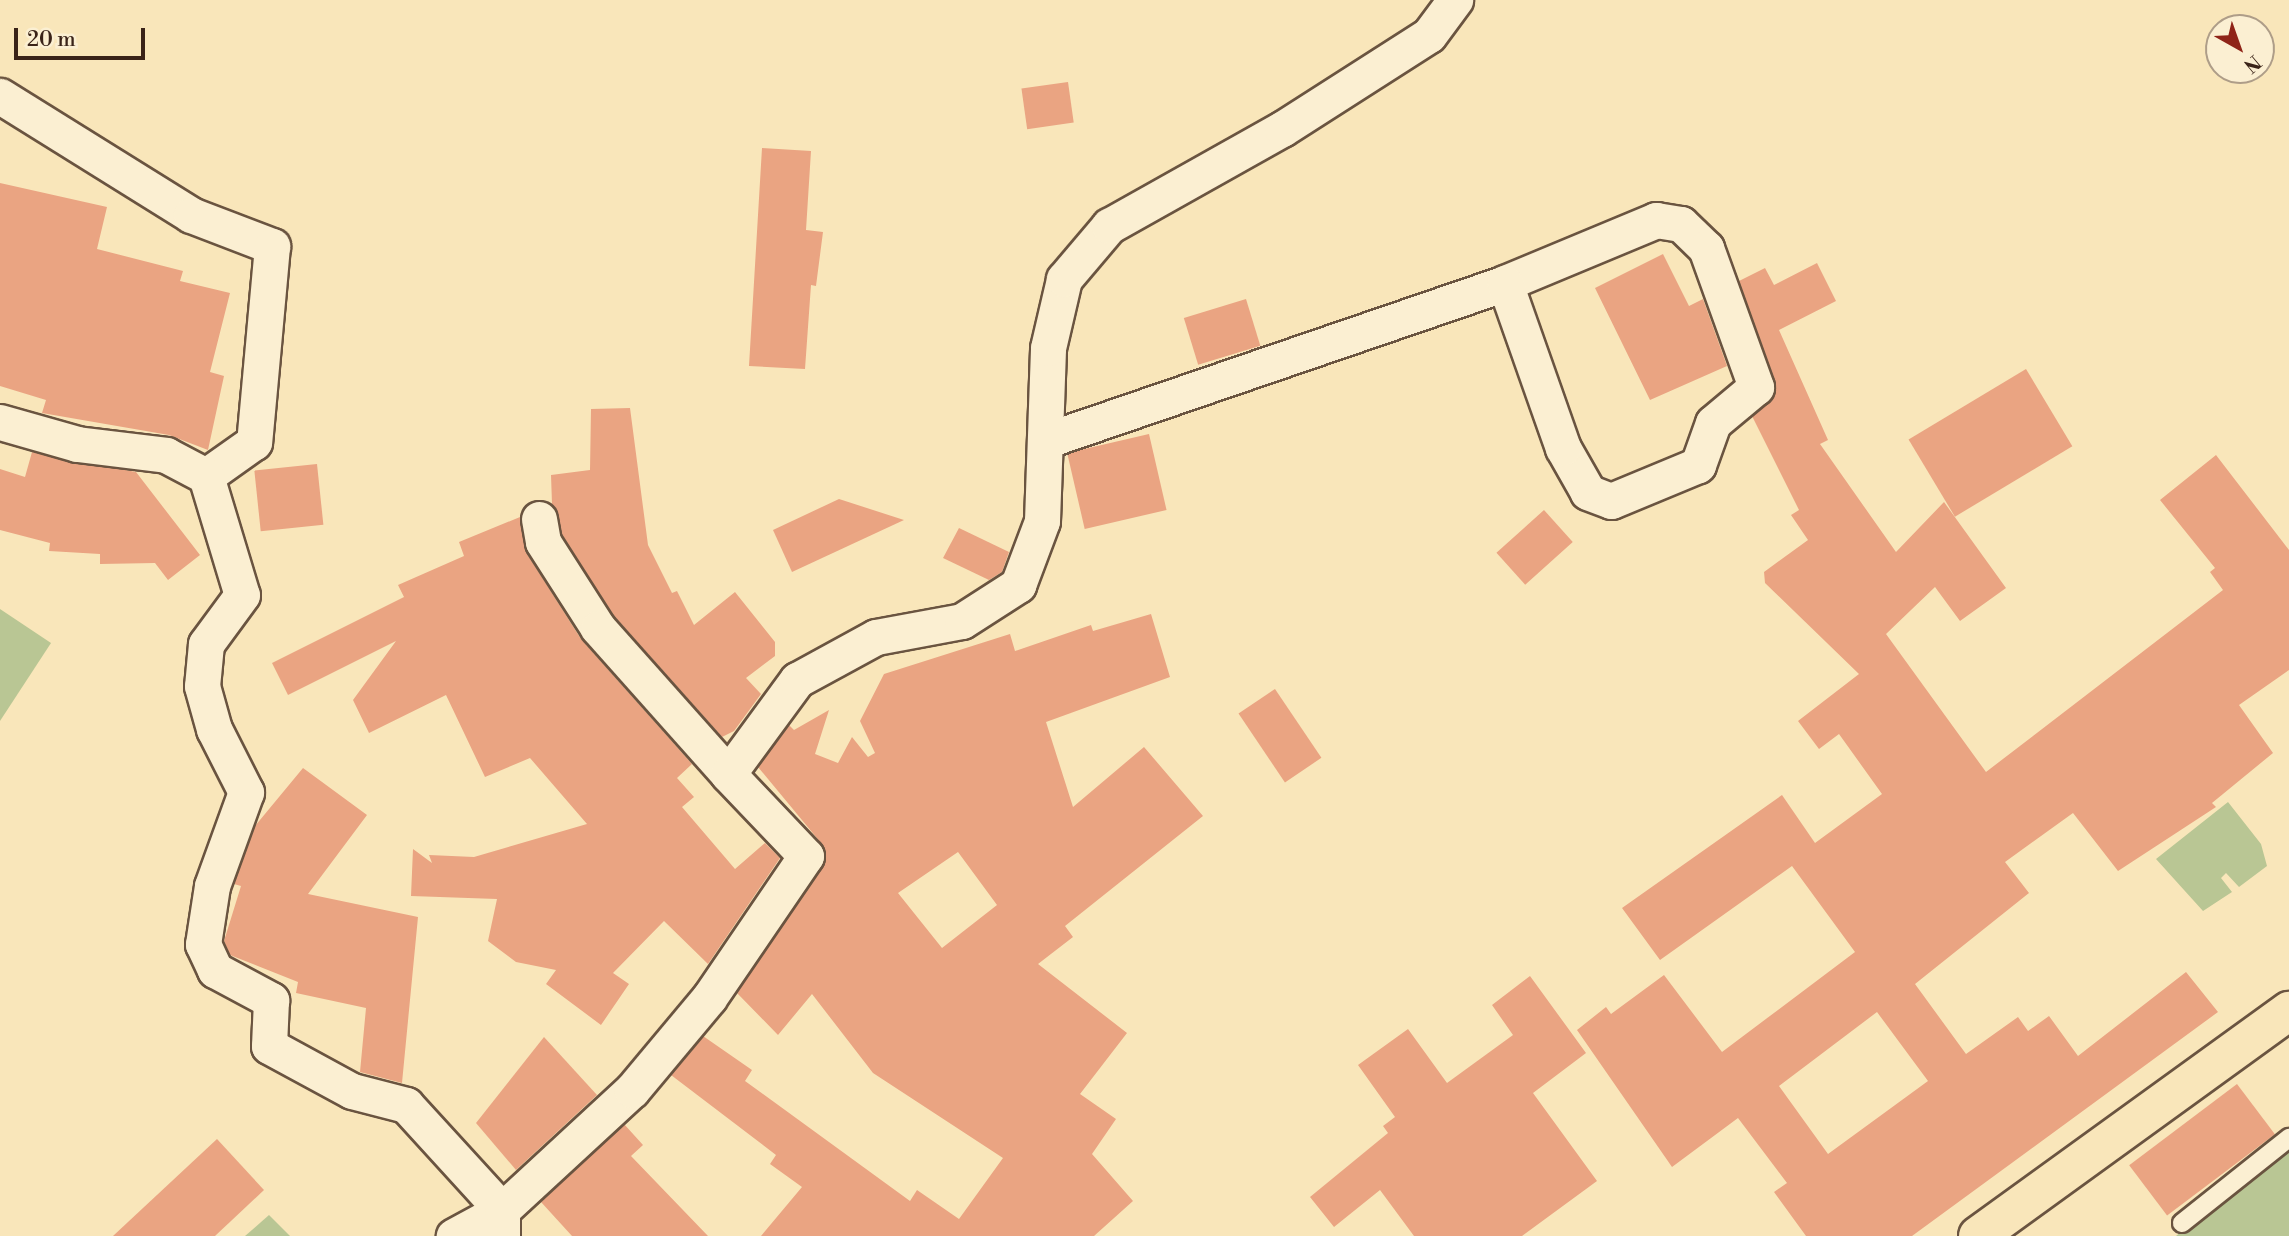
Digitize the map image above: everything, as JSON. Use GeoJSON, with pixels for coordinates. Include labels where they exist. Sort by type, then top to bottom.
{"type":"FeatureCollection","features":[{"type":"Feature","properties":{"kind":"main road"},"geometry":{"type":"LineString","coordinates":[[1978,1236],[2289,1011]]}},
{"type":"Feature","properties":{"kind":"street"},"geometry":{"type":"LineString","coordinates":[[728,774],[797,680],[876,636],[962,621],[1018,585],[1042,521],[1049,439],[1048,348],[1064,279],[1109,226],[1282,130],[1429,35],[1455,0]]}},
{"type":"Feature","properties":{"kind":"street"},"geometry":{"type":"LineString","coordinates":[[0,96],[191,215],[272,246],[254,442],[206,476]]}},
{"type":"Feature","properties":{"kind":"street"},"geometry":{"type":"LineString","coordinates":[[1049,439],[1505,283],[1656,220],[1681,224],[1706,248],[1756,387],[1713,423],[1698,465],[1611,500],[1588,492],[1563,448],[1505,283]]}},
{"type":"Feature","properties":{"kind":"street"},"geometry":{"type":"LineString","coordinates":[[0,422],[77,443],[166,455],[206,476],[242,595],[206,644],[202,686],[214,729],[246,792],[212,886],[203,944],[215,970],[271,1000],[269,1046],[352,1091],[406,1105],[502,1223]]}},
{"type":"Feature","properties":{"kind":"street"},"geometry":{"type":"LineString","coordinates":[[454,1236],[502,1223],[632,1090],[709,998],[806,856],[728,774],[598,628],[543,542],[539,519]]}},
{"type":"Feature","properties":{"kind":"lane"},"geometry":{"type":"LineString","coordinates":[[2182,1223],[2289,1138]]}},
{"type":"Feature","properties":{"kind":"green space"},"geometry":{"type":"Polygon","coordinates":[[[0,609],[51,643],[0,721],[0,609]]]}},
{"type":"Feature","properties":{"kind":"green space"},"geometry":{"type":"Polygon","coordinates":[[[2228,802],[2261,844],[2267,866],[2239,887],[2226,873],[2221,878],[2232,892],[2203,911],[2156,859],[2228,802]]]}},
{"type":"Feature","properties":{"kind":"green space"},"geometry":{"type":"Polygon","coordinates":[[[2289,1147],[2289,1236],[2176,1236],[2253,1175],[2289,1147]]]}},
{"type":"Feature","properties":{"kind":"green space"},"geometry":{"type":"Polygon","coordinates":[[[269,1215],[290,1236],[245,1236],[269,1215]]]}},
{"type":"Feature","properties":{"kind":"building"},"geometry":{"type":"Polygon","coordinates":[[[1068,82],[1074,123],[1027,129],[1021,89],[1068,82]]]}},
{"type":"Feature","properties":{"kind":"building"},"geometry":{"type":"Polygon","coordinates":[[[762,148],[811,151],[806,230],[823,232],[816,286],[811,285],[805,369],[749,366],[762,148]]]}},
{"type":"Feature","properties":{"kind":"building"},"geometry":{"type":"Polygon","coordinates":[[[0,183],[107,207],[97,249],[183,271],[180,281],[230,293],[210,372],[224,376],[208,450],[169,435],[42,413],[46,400],[0,386],[0,183]]]}},
{"type":"Feature","properties":{"kind":"building"},"geometry":{"type":"Polygon","coordinates":[[[1663,254],[1689,306],[1703,299],[1727,366],[1650,400],[1595,288],[1663,254]]]}},
{"type":"Feature","properties":{"kind":"building"},"geometry":{"type":"Polygon","coordinates":[[[1817,263],[1836,301],[1779,330],[1828,440],[1820,444],[1896,552],[1944,502],[2006,588],[1960,621],[1935,587],[1886,634],[1986,772],[2223,590],[2210,572],[2215,568],[2160,500],[2216,455],[2289,550],[2289,670],[2239,705],[2273,753],[2212,803],[2216,807],[2118,871],[2073,813],[2005,862],[2029,893],[1915,984],[1966,1054],[2018,1017],[2028,1031],[2049,1016],[2078,1056],[2186,972],[2218,1012],[1912,1236],[1806,1236],[1774,1192],[1787,1183],[1738,1118],[1672,1167],[1577,1030],[1606,1007],[1611,1014],[1664,975],[1722,1052],[1855,952],[1792,866],[1660,960],[1622,908],[1782,795],[1815,843],[1882,794],[1839,734],[1819,749],[1798,721],[1859,674],[1765,583],[1764,572],[1808,540],[1791,515],[1799,510],[1752,416],[1769,402],[1775,381],[1739,281],[1765,268],[1774,285],[1817,263]],[[1877,1012],[1779,1086],[1828,1154],[1928,1081],[1877,1012]]]}},
{"type":"Feature","properties":{"kind":"building"},"geometry":{"type":"Polygon","coordinates":[[[1246,299],[1260,346],[1198,365],[1184,318],[1246,299]]]}},
{"type":"Feature","properties":{"kind":"building"},"geometry":{"type":"Polygon","coordinates":[[[2026,369],[2072,446],[1955,517],[1909,440],[2026,369]]]}},
{"type":"Feature","properties":{"kind":"building"},"geometry":{"type":"Polygon","coordinates":[[[630,408],[648,545],[672,593],[677,591],[694,625],[735,592],[775,642],[775,656],[746,678],[761,694],[734,731],[722,737],[614,616],[562,535],[552,504],[551,475],[590,470],[591,409],[630,408]]]}},
{"type":"Feature","properties":{"kind":"building"},"geometry":{"type":"Polygon","coordinates":[[[1149,434],[1167,510],[1085,529],[1067,453],[1149,434]]]}},
{"type":"Feature","properties":{"kind":"building"},"geometry":{"type":"Polygon","coordinates":[[[32,452],[136,472],[200,555],[168,580],[155,563],[100,564],[100,554],[49,551],[50,543],[0,530],[0,469],[25,477],[32,452]]]}},
{"type":"Feature","properties":{"kind":"building"},"geometry":{"type":"Polygon","coordinates":[[[317,464],[323,525],[261,531],[254,471],[317,464]]]}},
{"type":"Feature","properties":{"kind":"building"},"geometry":{"type":"Polygon","coordinates":[[[839,499],[904,520],[792,572],[773,530],[839,499]]]}},
{"type":"Feature","properties":{"kind":"building"},"geometry":{"type":"Polygon","coordinates":[[[1544,510],[1573,542],[1525,585],[1496,553],[1544,510]]]}},
{"type":"Feature","properties":{"kind":"building"},"geometry":{"type":"Polygon","coordinates":[[[520,517],[526,552],[581,639],[692,764],[677,778],[694,797],[682,807],[735,869],[765,843],[780,858],[708,964],[664,921],[613,973],[629,984],[601,1025],[546,984],[556,970],[516,962],[488,941],[497,899],[411,896],[413,849],[432,863],[429,855],[474,857],[587,824],[530,758],[485,777],[446,695],[369,733],[353,700],[396,641],[288,695],[272,663],[404,597],[398,585],[464,556],[459,542],[520,517]]]}},
{"type":"Feature","properties":{"kind":"building"},"geometry":{"type":"Polygon","coordinates":[[[959,528],[1009,552],[1002,572],[989,580],[943,558],[959,528]]]}},
{"type":"Feature","properties":{"kind":"building"},"geometry":{"type":"Polygon","coordinates":[[[1151,614],[1170,677],[1046,722],[1073,807],[1144,747],[1203,816],[1065,926],[1073,937],[1038,964],[1127,1033],[1080,1094],[1116,1119],[1092,1154],[1133,1201],[1094,1236],[761,1236],[802,1187],[770,1164],[776,1155],[671,1075],[703,1036],[752,1070],[745,1081],[910,1201],[917,1190],[959,1219],[1003,1158],[873,1073],[812,994],[778,1035],[737,993],[826,858],[821,843],[758,767],[789,725],[794,730],[829,710],[815,754],[838,763],[852,737],[868,757],[875,753],[860,721],[884,674],[1010,634],[1015,651],[1091,625],[1093,631],[1151,614]],[[958,852],[898,893],[942,948],[997,905],[958,852]]]}},
{"type":"Feature","properties":{"kind":"building"},"geometry":{"type":"Polygon","coordinates":[[[1275,689],[1321,758],[1285,782],[1239,714],[1275,689]]]}},
{"type":"Feature","properties":{"kind":"building"},"geometry":{"type":"Polygon","coordinates":[[[303,768],[367,815],[308,894],[418,917],[402,1083],[360,1072],[366,1008],[296,993],[298,982],[230,955],[224,941],[241,886],[234,884],[255,826],[303,768]]]}},
{"type":"Feature","properties":{"kind":"building"},"geometry":{"type":"Polygon","coordinates":[[[1530,976],[1586,1053],[1533,1093],[1597,1181],[1522,1236],[1414,1236],[1380,1190],[1334,1227],[1310,1197],[1388,1133],[1383,1126],[1395,1117],[1358,1065],[1408,1029],[1447,1083],[1513,1035],[1492,1005],[1530,976]]]}},
{"type":"Feature","properties":{"kind":"building"},"geometry":{"type":"Polygon","coordinates":[[[544,1037],[597,1095],[516,1170],[476,1123],[544,1037]]]}},
{"type":"Feature","properties":{"kind":"building"},"geometry":{"type":"Polygon","coordinates":[[[2237,1084],[2275,1134],[2167,1216],[2129,1165],[2237,1084]]]}},
{"type":"Feature","properties":{"kind":"building"},"geometry":{"type":"Polygon","coordinates":[[[624,1124],[643,1145],[631,1156],[708,1236],[572,1236],[541,1202],[624,1124]]]}},
{"type":"Feature","properties":{"kind":"building"},"geometry":{"type":"Polygon","coordinates":[[[217,1139],[264,1190],[215,1236],[113,1236],[217,1139]]]}}]}
